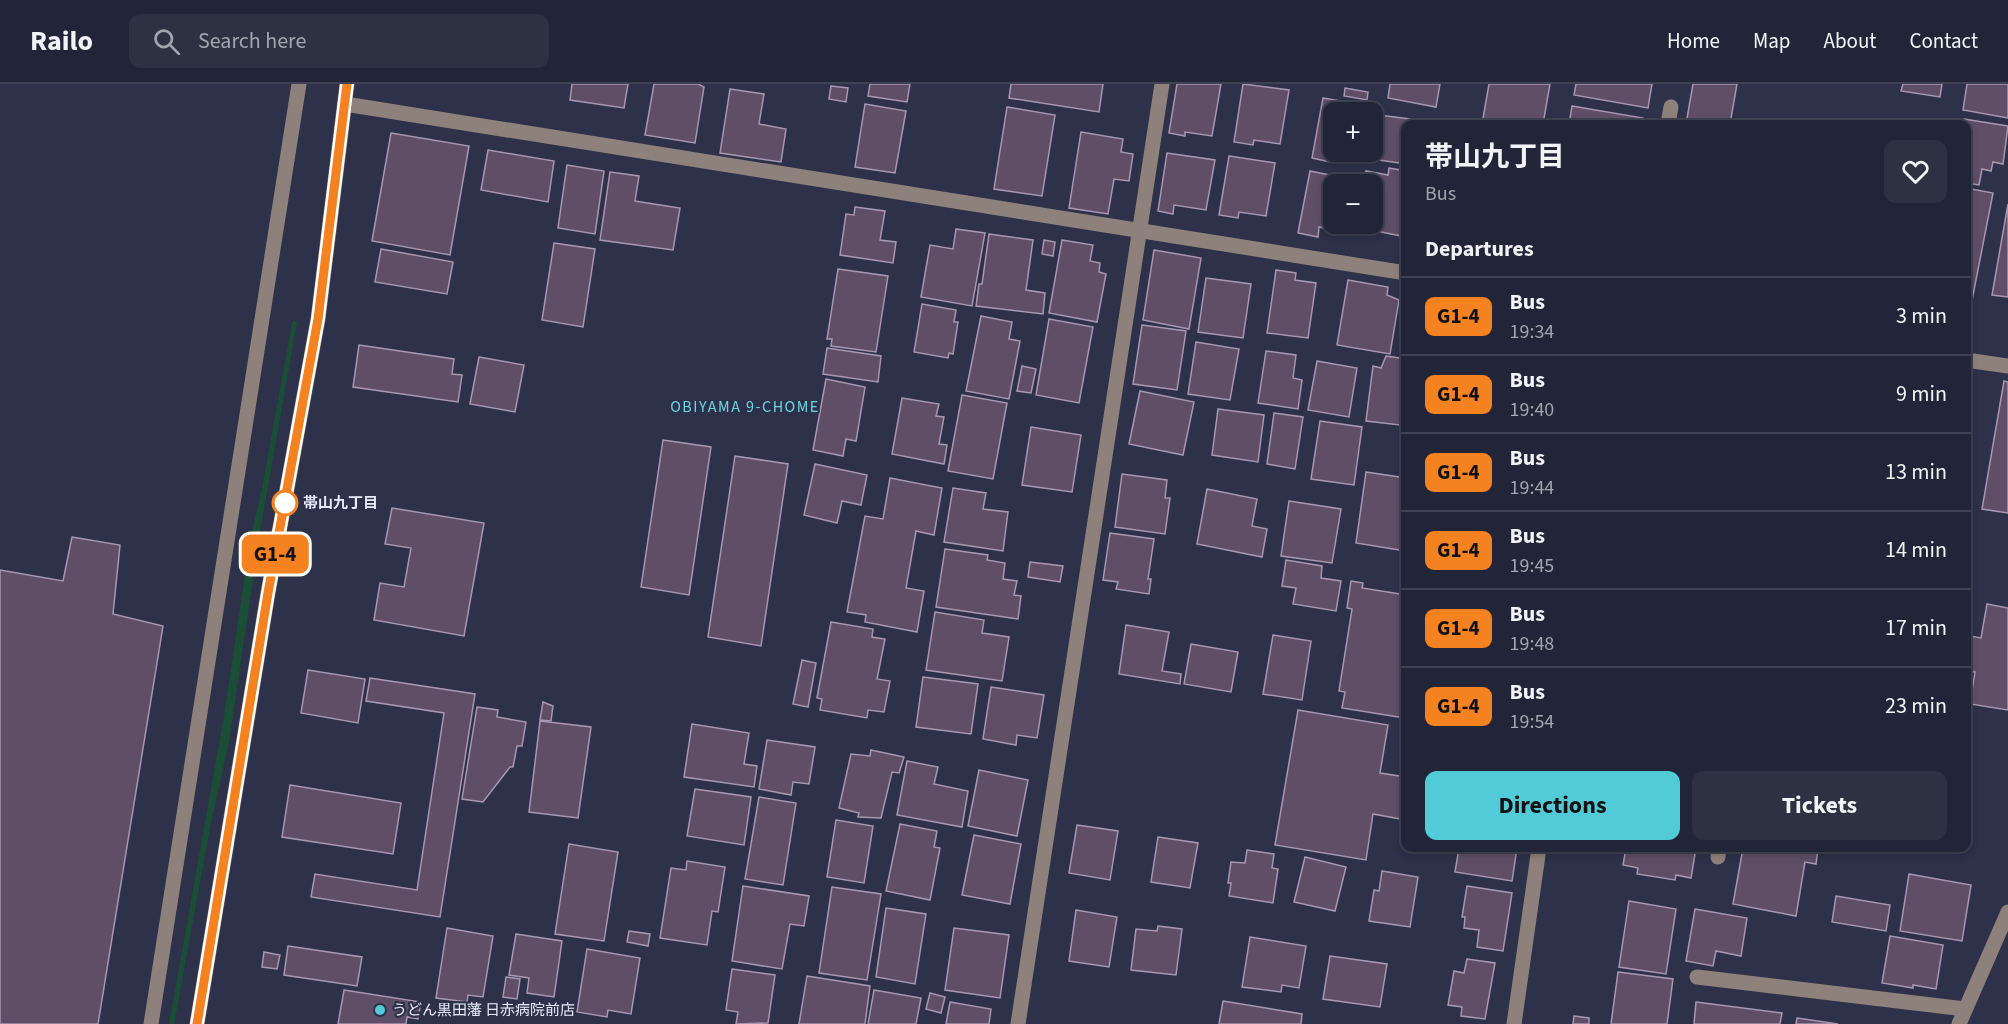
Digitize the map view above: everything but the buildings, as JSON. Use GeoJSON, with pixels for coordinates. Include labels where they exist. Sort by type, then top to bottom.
{"type":"FeatureCollection","features":[{"type":"Feature","properties":{"kind":"street"},"geometry":{"type":"LineString","coordinates":[[150,1024],[299,84]]}},
{"type":"Feature","properties":{"kind":"street"},"geometry":{"type":"LineString","coordinates":[[197,1024],[268,593],[318,319],[347,84]]}},
{"type":"Feature","properties":{"kind":"street"},"geometry":{"type":"LineString","coordinates":[[1018,1024],[1162,84]]}},
{"type":"Feature","properties":{"kind":"street"},"geometry":{"type":"LineString","coordinates":[[345,104],[1401,272]]}},
{"type":"Feature","properties":{"kind":"street"},"geometry":{"type":"LineString","coordinates":[[1669,120],[1671,107]]}},
{"type":"Feature","properties":{"kind":"street"},"geometry":{"type":"LineString","coordinates":[[1971,361],[2008,366]]}},
{"type":"Feature","properties":{"kind":"street"},"geometry":{"type":"LineString","coordinates":[[1514,1024],[1538,852]]}},
{"type":"Feature","properties":{"kind":"street"},"geometry":{"type":"LineString","coordinates":[[1959,1024],[2008,912]]}},
{"type":"Feature","properties":{"kind":"street"},"geometry":{"type":"LineString","coordinates":[[1697,976],[1965,1009]]}},
{"type":"Feature","properties":{"kind":"green space"},"geometry":{"type":"Polygon","coordinates":[[[294,320],[297,322],[260,532],[229,742],[211,823],[174,1024],[169,1024],[224,716],[250,540],[294,320]]]}},
{"type":"Feature","properties":{"kind":"bus line","name":"G1-4"},"geometry":{"type":"LineString","coordinates":[[197,1024],[268,593],[318,319],[347,84]]}},
{"type":"Feature","properties":{"kind":"place","name":"帯山九丁目"},"geometry":{"type":"Point","coordinates":[285,503]}},
{"type":"Feature","properties":{"kind":"place","name":"うどん黒田藩 日赤病院前店"},"geometry":{"type":"Point","coordinates":[380,1010]}},
{"type":"Feature","properties":{"kind":"district","name":"OBIYAMA 9-CHOME"},"geometry":{"type":"Point","coordinates":[745,407]}}]}
